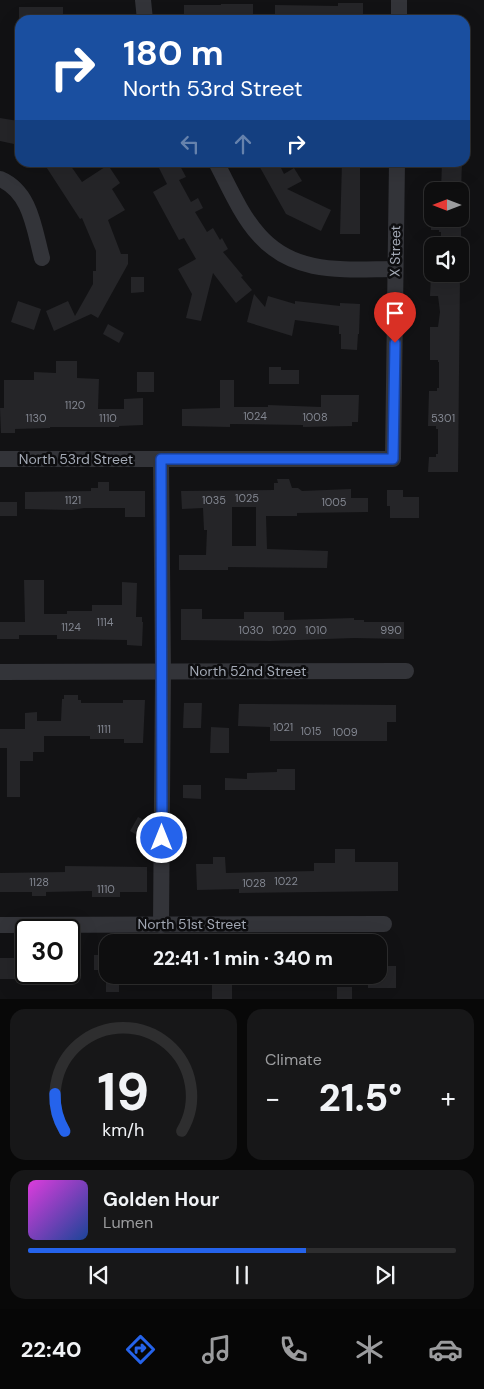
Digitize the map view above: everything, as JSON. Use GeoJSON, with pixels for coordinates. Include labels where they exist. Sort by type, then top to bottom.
{"type":"FeatureCollection","features":[{"type":"Feature","properties":{"kind":"street"},"geometry":{"type":"LineString","coordinates":[[144,0],[145,15]]}},
{"type":"Feature","properties":{"kind":"street"},"geometry":{"type":"LineString","coordinates":[[398,15],[399,0]]}},
{"type":"Feature","properties":{"kind":"street"},"geometry":{"type":"LineString","coordinates":[[219,167],[251,226],[281,255],[302,264],[326,268],[395,269]]}},
{"type":"Feature","properties":{"kind":"street","name":"X Street"},"geometry":{"type":"LineString","coordinates":[[393,459],[397,167]]}},
{"type":"Feature","properties":{"kind":"street"},"geometry":{"type":"LineString","coordinates":[[0,179],[11,186],[25,202],[42,258]]}},
{"type":"Feature","properties":{"kind":"street","name":"North 53rd Street"},"geometry":{"type":"LineString","coordinates":[[0,459],[393,459]]}},
{"type":"Feature","properties":{"kind":"street"},"geometry":{"type":"LineString","coordinates":[[161,459],[163,672],[161,925]]}},
{"type":"Feature","properties":{"kind":"street","name":"North 52nd Street"},"geometry":{"type":"LineString","coordinates":[[0,672],[406,671]]}},
{"type":"Feature","properties":{"kind":"street","name":"North 51st Street"},"geometry":{"type":"LineString","coordinates":[[0,925],[384,924]]}},
{"type":"Feature","properties":{"kind":"building"},"geometry":{"type":"Polygon","coordinates":[[[338,3],[363,3],[363,15],[275,15],[275,5],[338,6],[338,3]]]}},
{"type":"Feature","properties":{"kind":"building"},"geometry":{"type":"Polygon","coordinates":[[[253,4],[253,15],[184,15],[184,5],[253,4]]]}},
{"type":"Feature","properties":{"kind":"building"},"geometry":{"type":"Polygon","coordinates":[[[19,7],[63,7],[63,15],[19,15],[19,7]]]}},
{"type":"Feature","properties":{"kind":"building"},"geometry":{"type":"Polygon","coordinates":[[[0,118],[15,120],[14,144],[0,141],[0,118]]]}},
{"type":"Feature","properties":{"kind":"building"},"geometry":{"type":"Polygon","coordinates":[[[46,167],[72,167],[82,182],[105,167],[109,167],[120,183],[112,189],[125,210],[108,220],[121,254],[128,254],[128,264],[98,318],[91,314],[54,331],[46,311],[68,301],[75,316],[93,284],[93,271],[96,271],[96,251],[82,218],[80,219],[46,167]]]}},
{"type":"Feature","properties":{"kind":"building"},"geometry":{"type":"Polygon","coordinates":[[[158,167],[181,167],[186,177],[179,180],[191,202],[198,198],[203,208],[195,212],[207,232],[213,228],[220,240],[222,238],[228,249],[223,252],[252,290],[236,303],[213,273],[201,321],[186,318],[192,294],[178,269],[196,259],[184,238],[179,240],[153,192],[167,184],[158,167]]]}},
{"type":"Feature","properties":{"kind":"building"},"geometry":{"type":"Polygon","coordinates":[[[260,167],[280,167],[284,174],[294,168],[302,181],[287,189],[331,210],[321,231],[286,214],[260,167]]]}},
{"type":"Feature","properties":{"kind":"building"},"geometry":{"type":"Polygon","coordinates":[[[342,167],[360,167],[360,234],[340,234],[342,167]]]}},
{"type":"Feature","properties":{"kind":"building"},"geometry":{"type":"Polygon","coordinates":[[[442,167],[462,167],[461,182],[441,182],[442,167]]]}},
{"type":"Feature","properties":{"kind":"building"},"geometry":{"type":"Polygon","coordinates":[[[431,228],[461,228],[461,237],[441,237],[439,230],[431,230],[431,228]]]}},
{"type":"Feature","properties":{"kind":"building"},"geometry":{"type":"Polygon","coordinates":[[[131,277],[144,277],[144,292],[131,293],[131,277]]]}},
{"type":"Feature","properties":{"kind":"building"},"geometry":{"type":"Polygon","coordinates":[[[431,282],[460,282],[458,472],[428,472],[429,457],[436,457],[436,454],[438,454],[438,429],[436,429],[436,426],[428,426],[429,391],[437,391],[437,388],[439,388],[439,362],[438,360],[430,360],[430,327],[438,327],[440,312],[438,296],[430,296],[431,282]]]}},
{"type":"Feature","properties":{"kind":"building"},"geometry":{"type":"Polygon","coordinates":[[[254,294],[265,307],[268,296],[295,304],[295,301],[340,306],[340,303],[360,304],[357,350],[341,349],[339,326],[295,320],[292,336],[247,322],[254,294]]]}},
{"type":"Feature","properties":{"kind":"building"},"geometry":{"type":"Polygon","coordinates":[[[18,301],[41,309],[34,330],[11,322],[18,301]]]}},
{"type":"Feature","properties":{"kind":"building"},"geometry":{"type":"Polygon","coordinates":[[[108,324],[124,333],[119,343],[103,334],[108,324]]]}},
{"type":"Feature","properties":{"kind":"building"},"geometry":{"type":"Polygon","coordinates":[[[56,361],[77,361],[77,378],[99,379],[98,409],[124,409],[124,399],[143,398],[143,425],[50,427],[15,429],[15,433],[1,433],[0,408],[4,408],[4,380],[34,380],[34,372],[56,373],[56,361]]]}},
{"type":"Feature","properties":{"kind":"building"},"geometry":{"type":"Polygon","coordinates":[[[269,367],[281,367],[281,370],[299,370],[299,384],[269,384],[269,367]]]}},
{"type":"Feature","properties":{"kind":"building"},"geometry":{"type":"Polygon","coordinates":[[[137,372],[154,372],[154,392],[137,392],[137,372]]]}},
{"type":"Feature","properties":{"kind":"building"},"geometry":{"type":"Polygon","coordinates":[[[220,380],[234,380],[234,407],[268,407],[268,405],[321,407],[321,395],[359,395],[358,422],[352,422],[352,426],[303,427],[303,425],[230,424],[230,427],[182,426],[182,409],[220,408],[220,380]]]}},
{"type":"Feature","properties":{"kind":"building"},"geometry":{"type":"Polygon","coordinates":[[[277,479],[289,479],[292,488],[298,488],[302,491],[351,489],[351,498],[368,498],[368,512],[297,513],[297,516],[266,516],[267,549],[328,551],[327,568],[228,567],[228,570],[179,570],[179,555],[206,555],[207,530],[204,530],[203,508],[182,509],[181,491],[274,490],[274,483],[278,483],[277,479]],[[232,507],[232,546],[256,546],[256,507],[232,507]]]}},
{"type":"Feature","properties":{"kind":"building"},"geometry":{"type":"Polygon","coordinates":[[[98,482],[109,482],[109,491],[145,491],[145,517],[125,517],[125,508],[25,509],[25,492],[91,491],[91,488],[98,488],[98,482]]]}},
{"type":"Feature","properties":{"kind":"building"},"geometry":{"type":"Polygon","coordinates":[[[387,490],[403,490],[403,497],[419,497],[419,518],[390,518],[390,506],[387,506],[387,490]]]}},
{"type":"Feature","properties":{"kind":"building"},"geometry":{"type":"Polygon","coordinates":[[[0,502],[17,502],[17,516],[0,516],[0,502]]]}},
{"type":"Feature","properties":{"kind":"building"},"geometry":{"type":"Polygon","coordinates":[[[24,580],[44,580],[44,614],[67,614],[67,611],[92,611],[92,605],[122,605],[122,582],[137,583],[136,617],[142,617],[142,646],[127,645],[127,640],[57,639],[57,635],[19,635],[19,639],[0,639],[0,622],[25,622],[24,580]]]}},
{"type":"Feature","properties":{"kind":"building"},"geometry":{"type":"Polygon","coordinates":[[[181,609],[202,609],[202,619],[244,619],[244,612],[284,612],[284,620],[354,618],[354,620],[364,620],[364,622],[404,622],[404,639],[181,640],[181,609]]]}},
{"type":"Feature","properties":{"kind":"building"},"geometry":{"type":"Polygon","coordinates":[[[64,695],[78,695],[78,700],[81,700],[81,703],[123,703],[123,700],[145,700],[143,743],[124,743],[124,739],[90,739],[90,736],[44,736],[44,752],[33,752],[33,761],[20,761],[20,797],[7,797],[7,748],[0,748],[0,729],[25,729],[25,713],[37,712],[37,721],[61,721],[62,699],[64,699],[64,695]]]}},
{"type":"Feature","properties":{"kind":"building"},"geometry":{"type":"Polygon","coordinates":[[[184,703],[202,703],[201,728],[183,728],[184,703]]]}},
{"type":"Feature","properties":{"kind":"building"},"geometry":{"type":"Polygon","coordinates":[[[239,704],[396,705],[396,722],[387,722],[387,741],[270,741],[270,727],[238,726],[239,704]]]}},
{"type":"Feature","properties":{"kind":"building"},"geometry":{"type":"Polygon","coordinates":[[[211,727],[229,728],[229,753],[210,753],[211,727]]]}},
{"type":"Feature","properties":{"kind":"building"},"geometry":{"type":"Polygon","coordinates":[[[277,769],[295,769],[295,790],[225,790],[225,778],[247,779],[247,773],[277,772],[277,769]]]}},
{"type":"Feature","properties":{"kind":"building"},"geometry":{"type":"Polygon","coordinates":[[[183,785],[201,785],[201,799],[183,798],[183,785]]]}},
{"type":"Feature","properties":{"kind":"building"},"geometry":{"type":"Polygon","coordinates":[[[138,817],[150,823],[142,838],[130,831],[138,817]]]}},
{"type":"Feature","properties":{"kind":"building"},"geometry":{"type":"Polygon","coordinates":[[[335,849],[355,849],[355,862],[398,862],[398,891],[239,893],[239,889],[197,890],[196,864],[213,864],[213,857],[225,857],[226,873],[314,871],[314,863],[335,863],[335,849]]]}},
{"type":"Feature","properties":{"kind":"building"},"geometry":{"type":"Polygon","coordinates":[[[65,866],[147,867],[147,892],[120,892],[120,897],[92,897],[92,891],[46,892],[46,896],[32,896],[32,892],[0,892],[0,873],[65,872],[65,866]]]}},
{"type":"Feature","properties":{"kind":"building"},"geometry":{"type":"Polygon","coordinates":[[[94,955],[99,955],[99,970],[94,970],[94,955]]]}},
{"type":"Feature","properties":{"kind":"building"},"geometry":{"type":"Polygon","coordinates":[[[0,958],[15,958],[15,979],[0,979],[0,958]]]}},
{"type":"Feature","properties":{"kind":"building"},"geometry":{"type":"Polygon","coordinates":[[[387,966],[396,966],[396,988],[368,988],[368,984],[387,984],[387,966]]]}},
{"type":"Feature","properties":{"kind":"building"},"geometry":{"type":"Polygon","coordinates":[[[106,984],[119,984],[119,992],[106,992],[106,984]]]}},
{"type":"Feature","properties":{"kind":"building"},"geometry":{"type":"Polygon","coordinates":[[[212,984],[232,984],[232,999],[212,999],[212,984]]]}},
{"type":"Feature","properties":{"kind":"building"},"geometry":{"type":"Polygon","coordinates":[[[337,987],[352,987],[352,999],[337,999],[337,987]]]}},
{"type":"Feature","properties":{"kind":"route"},"geometry":{"type":"LineString","coordinates":[[162,838],[161,459],[393,459],[395,343]]}}]}
